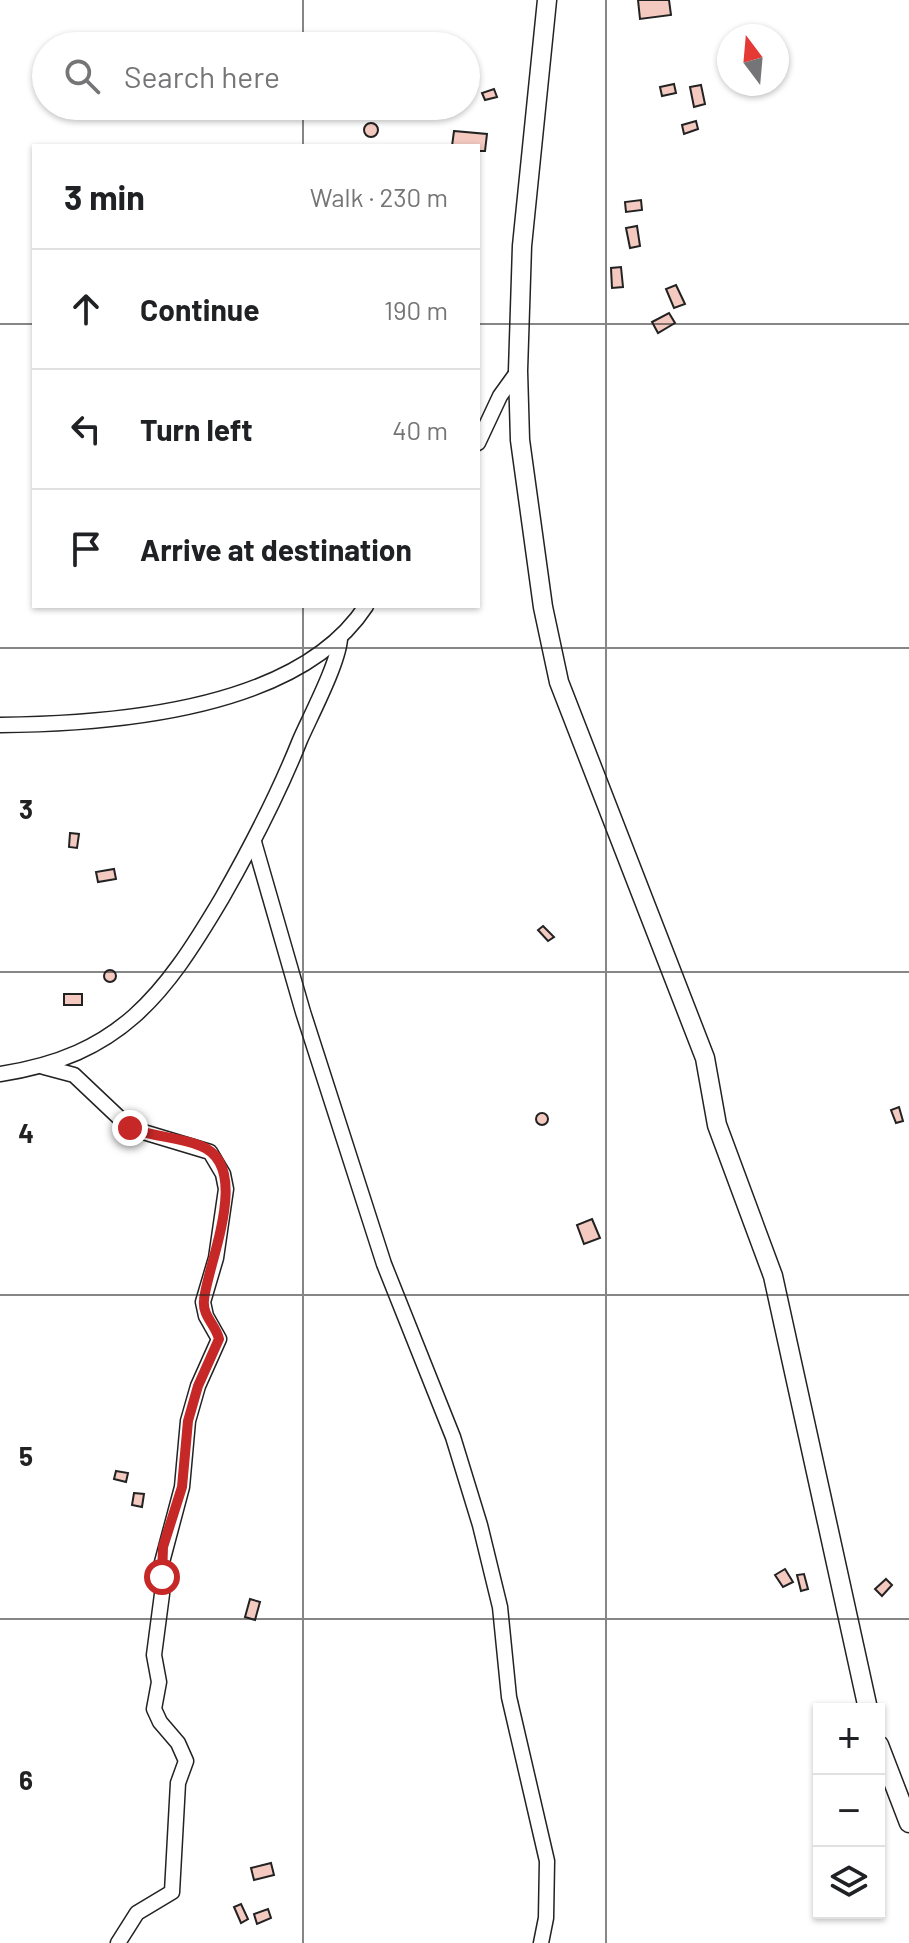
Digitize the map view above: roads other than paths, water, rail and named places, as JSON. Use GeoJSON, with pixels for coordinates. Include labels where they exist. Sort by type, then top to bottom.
{"type":"FeatureCollection","features":[{"type":"Feature","properties":{"kind":"street"},"geometry":{"type":"LineString","coordinates":[[547,0],[522,246],[518,371],[520,440],[530,518],[559,682],[700,1045],[717,1125],[773,1276],[867,1703]]}},
{"type":"Feature","properties":{"kind":"street"},"geometry":{"type":"LineString","coordinates":[[480,439],[500,396],[518,371]]}},
{"type":"Feature","properties":{"kind":"street"},"geometry":{"type":"LineString","coordinates":[[0,1074],[44,1067],[102,1040],[159,995],[180,968],[254,842],[340,639],[364,608]]}},
{"type":"Feature","properties":{"kind":"street"},"geometry":{"type":"LineString","coordinates":[[0,725],[90,722],[192,705],[296,669],[340,639]]}},
{"type":"Feature","properties":{"kind":"street"},"geometry":{"type":"LineString","coordinates":[[254,842],[303,1012],[384,1264],[453,1437],[483,1537],[500,1607],[509,1697],[547,1861],[546,1918],[541,1943]]}},
{"type":"Feature","properties":{"kind":"street"},"geometry":{"type":"LineString","coordinates":[[44,1067],[74,1075],[130,1128],[154,1137],[201,1146],[210,1152],[223,1174],[226,1189],[216,1258],[203,1302],[206,1316],[219,1339],[198,1386],[188,1421],[182,1487],[162,1556],[162,1594],[154,1644],[159,1682],[154,1709],[160,1722],[178,1743],[186,1761],[177,1790],[175,1876],[172,1892],[137,1913],[118,1943]]}},
{"type":"Feature","properties":{"kind":"street"},"geometry":{"type":"LineString","coordinates":[[885,1761],[909,1823]]}}]}
